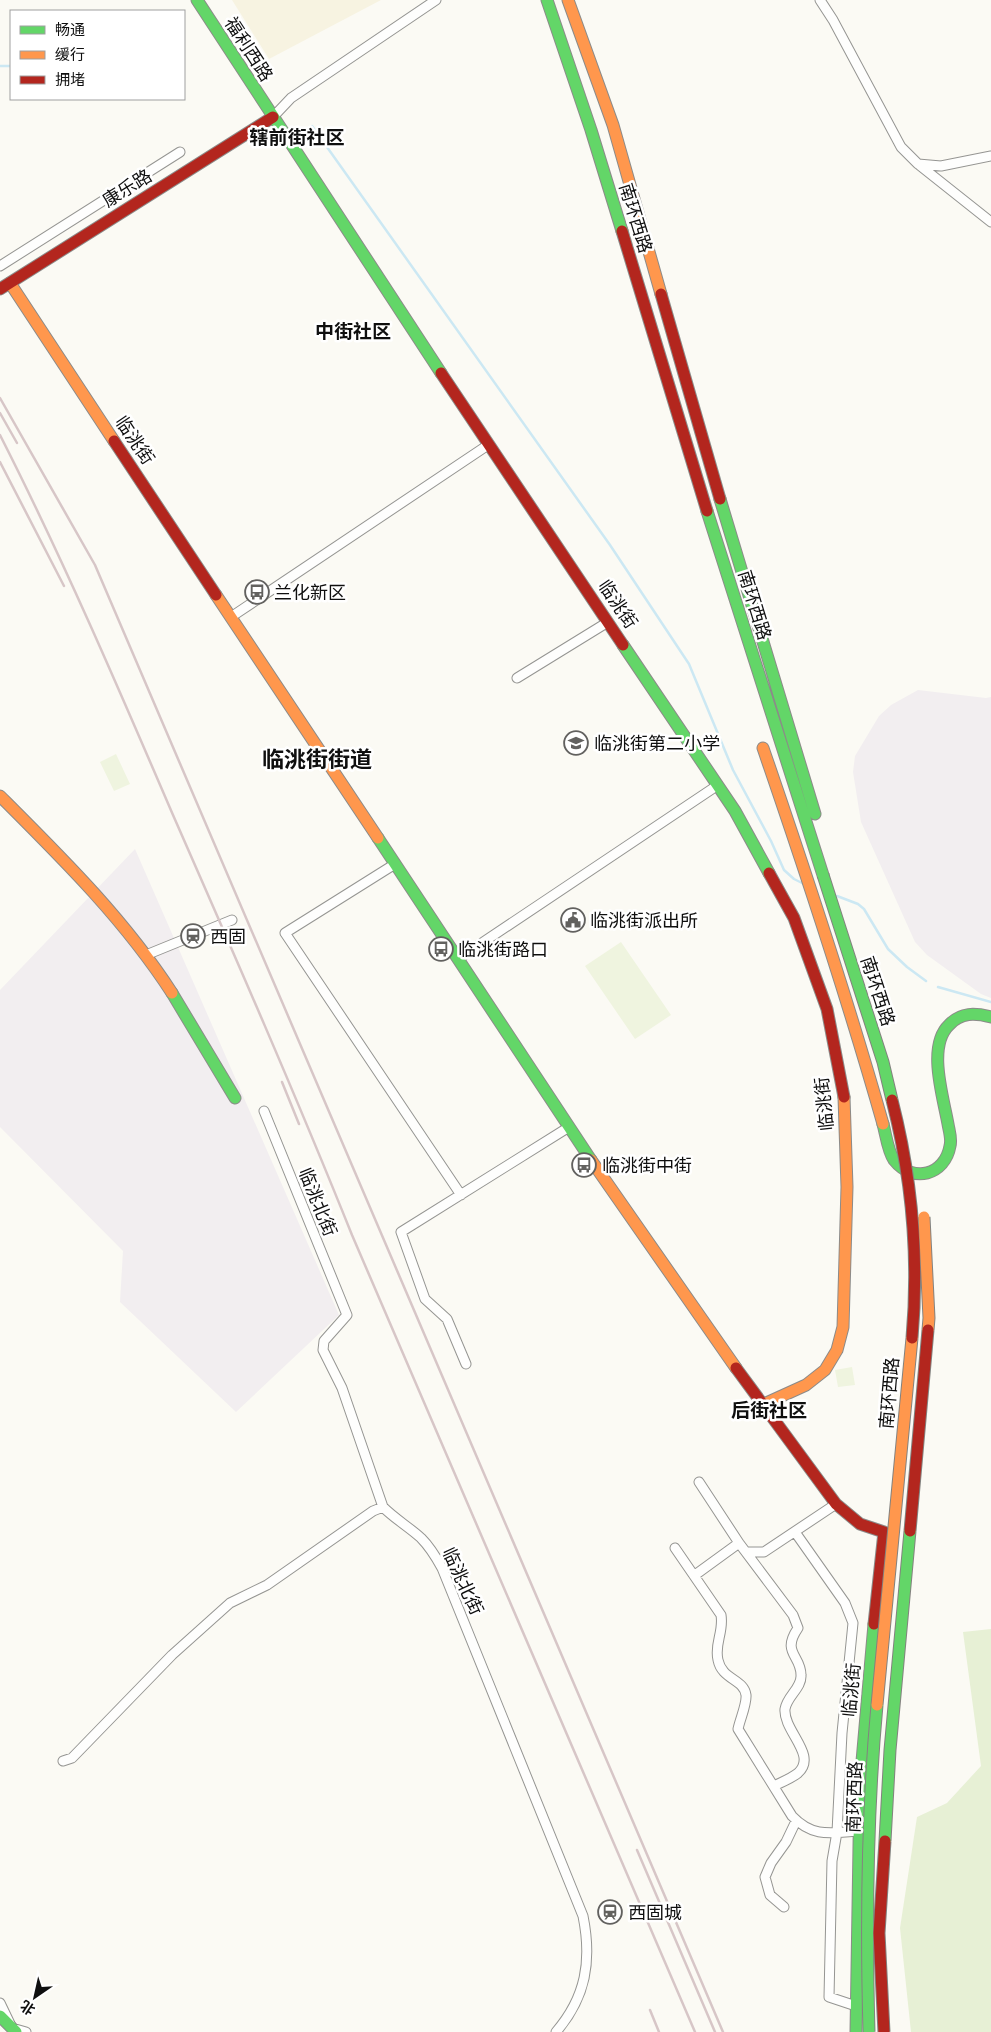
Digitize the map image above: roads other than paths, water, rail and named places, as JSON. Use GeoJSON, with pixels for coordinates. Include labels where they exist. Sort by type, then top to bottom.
{"type":"FeatureCollection","features":[{"type":"Feature","properties":{"kind":"main road","name":"福利西路"},"geometry":{"type":"LineString","coordinates":[[197,0],[273,116]]}},
{"type":"Feature","properties":{"kind":"main road","name":"南环西路"},"geometry":{"type":"LineString","coordinates":[[548,0],[591,130],[692,462],[828,876],[895,1061]]}},
{"type":"Feature","properties":{"kind":"main road","name":"南环西路"},"geometry":{"type":"LineString","coordinates":[[568,0],[613,125],[707,458],[883,1062],[902,1139],[913,1219],[914,1316],[873,1750],[866,1933],[870,2032]]}},
{"type":"Feature","properties":{"kind":"main road","name":"康乐路"},"geometry":{"type":"LineString","coordinates":[[5,286],[273,116]]}},
{"type":"Feature","properties":{"kind":"main road","name":"临洮街"},"geometry":{"type":"LineString","coordinates":[[273,116],[488,445],[736,811],[794,918],[827,1009],[845,1103],[847,1187],[843,1327],[838,1350],[825,1370],[806,1385],[762,1405]]}},
{"type":"Feature","properties":{"kind":"main road","name":"临洮街"},"geometry":{"type":"LineString","coordinates":[[5,286],[231,617],[569,1126],[762,1405],[836,1504],[860,1524],[884,1532],[860,1784],[856,2032]]}},
{"type":"Feature","properties":{"kind":"main road"},"geometry":{"type":"LineString","coordinates":[[692,462],[707,458]]}},
{"type":"Feature","properties":{"kind":"main road"},"geometry":{"type":"LineString","coordinates":[[763,748],[804,866],[855,1024],[893,1159],[908,1173],[918,1175],[933,1172],[945,1163],[949,1154],[950,1144],[937,1057],[937,1045],[941,1034],[948,1024],[958,1017],[970,1014],[982,1014],[991,1017]]}},
{"type":"Feature","properties":{"kind":"main road"},"geometry":{"type":"LineString","coordinates":[[0,796],[57,853],[114,915],[146,955],[181,1005],[235,1098]]}},
{"type":"Feature","properties":{"kind":"main road","name":"南环西路"},"geometry":{"type":"LineString","coordinates":[[884,2032],[879,1933],[890,1750],[929,1318],[922,1200],[916,1156]]}},
{"type":"Feature","properties":{"kind":"main road"},"geometry":{"type":"LineString","coordinates":[[0,2016],[12,2031]]}},
{"type":"Feature","properties":{"kind":"street"},"geometry":{"type":"LineString","coordinates":[[273,116],[291,98],[436,0]]}},
{"type":"Feature","properties":{"kind":"street"},"geometry":{"type":"LineString","coordinates":[[820,0],[833,20],[901,147],[918,164],[991,222]]}},
{"type":"Feature","properties":{"kind":"street"},"geometry":{"type":"LineString","coordinates":[[0,266],[180,152]]}},
{"type":"Feature","properties":{"kind":"street"},"geometry":{"type":"LineString","coordinates":[[918,164],[941,166],[991,156]]}},
{"type":"Feature","properties":{"kind":"street"},"geometry":{"type":"LineString","coordinates":[[231,617],[488,445]]}},
{"type":"Feature","properties":{"kind":"street"},"geometry":{"type":"LineString","coordinates":[[517,678],[608,622]]}},
{"type":"Feature","properties":{"kind":"street"},"geometry":{"type":"LineString","coordinates":[[458,959],[718,784]]}},
{"type":"Feature","properties":{"kind":"street"},"geometry":{"type":"LineString","coordinates":[[395,864],[285,933],[460,1195]]}},
{"type":"Feature","properties":{"kind":"street"},"geometry":{"type":"LineString","coordinates":[[146,955],[232,920]]}},
{"type":"Feature","properties":{"kind":"street","name":"临洮北街"},"geometry":{"type":"LineString","coordinates":[[264,1111],[347,1315],[324,1341],[323,1350],[342,1388],[383,1507],[432,1550],[442,1568],[583,1916],[588,1950],[584,1983],[570,2012],[556,2032]]}},
{"type":"Feature","properties":{"kind":"street"},"geometry":{"type":"LineString","coordinates":[[466,1364],[447,1319],[425,1299],[401,1232],[569,1126]]}},
{"type":"Feature","properties":{"kind":"street"},"geometry":{"type":"LineString","coordinates":[[699,1482],[739,1543],[748,1552],[793,1615],[798,1628],[791,1642],[791,1649],[800,1668],[801,1679],[789,1698],[785,1709],[786,1720],[790,1730],[803,1750],[804,1763],[797,1774],[774,1786]]}},
{"type":"Feature","properties":{"kind":"street"},"geometry":{"type":"LineString","coordinates":[[748,1552],[764,1552],[836,1504]]}},
{"type":"Feature","properties":{"kind":"street"},"geometry":{"type":"LineString","coordinates":[[63,1760],[72,1758],[172,1656],[230,1603],[266,1585],[373,1511],[383,1507]]}},
{"type":"Feature","properties":{"kind":"street"},"geometry":{"type":"LineString","coordinates":[[796,1532],[845,1603],[853,1623],[842,1733],[837,1832],[832,1861],[829,1997],[856,2006]]}},
{"type":"Feature","properties":{"kind":"street"},"geometry":{"type":"LineString","coordinates":[[884,1532],[921,1535]]}},
{"type":"Feature","properties":{"kind":"street"},"geometry":{"type":"LineString","coordinates":[[696,1575],[739,1543]]}},
{"type":"Feature","properties":{"kind":"street"},"geometry":{"type":"LineString","coordinates":[[675,1548],[696,1575],[721,1615],[723,1625],[716,1654],[719,1664],[724,1673],[742,1685],[744,1690],[745,1702],[740,1715],[738,1729],[796,1820],[810,1830],[821,1833],[859,1831]]}},
{"type":"Feature","properties":{"kind":"street"},"geometry":{"type":"LineString","coordinates":[[784,1907],[770,1895],[765,1877],[771,1863],[786,1842],[796,1820]]}},
{"type":"Feature","properties":{"kind":"street"},"geometry":{"type":"LineString","coordinates":[[0,2003],[12,2031],[26,2032]]}},
{"type":"Feature","properties":{"kind":"waterway"},"geometry":{"type":"LineString","coordinates":[[0,66],[10,66]]}},
{"type":"Feature","properties":{"kind":"waterway"},"geometry":{"type":"LineString","coordinates":[[312,126],[610,545],[689,664],[733,770],[771,841],[784,870],[794,879],[804,884]]}},
{"type":"Feature","properties":{"kind":"waterway"},"geometry":{"type":"LineString","coordinates":[[837,896],[858,904],[864,909],[888,949],[907,967],[926,981]]}},
{"type":"Feature","properties":{"kind":"waterway"},"geometry":{"type":"LineString","coordinates":[[938,987],[991,1002]]}},
{"type":"Feature","properties":{"kind":"railway"},"geometry":{"type":"LineString","coordinates":[[0,398],[95,565],[723,2032]]}},
{"type":"Feature","properties":{"kind":"railway"},"geometry":{"type":"LineString","coordinates":[[0,413],[17,443]]}},
{"type":"Feature","properties":{"kind":"railway"},"geometry":{"type":"LineString","coordinates":[[0,435],[68,576],[132,719],[695,2032]]}},
{"type":"Feature","properties":{"kind":"railway"},"geometry":{"type":"LineString","coordinates":[[0,462],[64,586]]}},
{"type":"Feature","properties":{"kind":"railway"},"geometry":{"type":"LineString","coordinates":[[282,1082],[299,1124]]}},
{"type":"Feature","properties":{"kind":"railway"},"geometry":{"type":"LineString","coordinates":[[637,1850],[715,2032]]}},
{"type":"Feature","properties":{"kind":"railway"},"geometry":{"type":"LineString","coordinates":[[650,2010],[659,2032]]}},
{"type":"Feature","properties":{"kind":"place","name":"兰化新区"},"geometry":{"type":"Point","coordinates":[257,592]}},
{"type":"Feature","properties":{"kind":"place","name":"临洮街第二小学"},"geometry":{"type":"Point","coordinates":[576,743]}},
{"type":"Feature","properties":{"kind":"place","name":"临洮街派出所"},"geometry":{"type":"Point","coordinates":[573,920]}},
{"type":"Feature","properties":{"kind":"place","name":"西固"},"geometry":{"type":"Point","coordinates":[193,936]}},
{"type":"Feature","properties":{"kind":"place","name":"临洮街路口"},"geometry":{"type":"Point","coordinates":[441,949]}},
{"type":"Feature","properties":{"kind":"place","name":"临洮街中街"},"geometry":{"type":"Point","coordinates":[584,1165]}},
{"type":"Feature","properties":{"kind":"place","name":"西固城"},"geometry":{"type":"Point","coordinates":[610,1912]}},
{"type":"Feature","properties":{"kind":"district","name":"辖前街社区"},"geometry":{"type":"Point","coordinates":[297,137]}},
{"type":"Feature","properties":{"kind":"district","name":"中街社区"},"geometry":{"type":"Point","coordinates":[353,331]}},
{"type":"Feature","properties":{"kind":"district","name":"临洮街街道"},"geometry":{"type":"Point","coordinates":[317,759]}},
{"type":"Feature","properties":{"kind":"district","name":"后街社区"},"geometry":{"type":"Point","coordinates":[769,1410]}}]}
